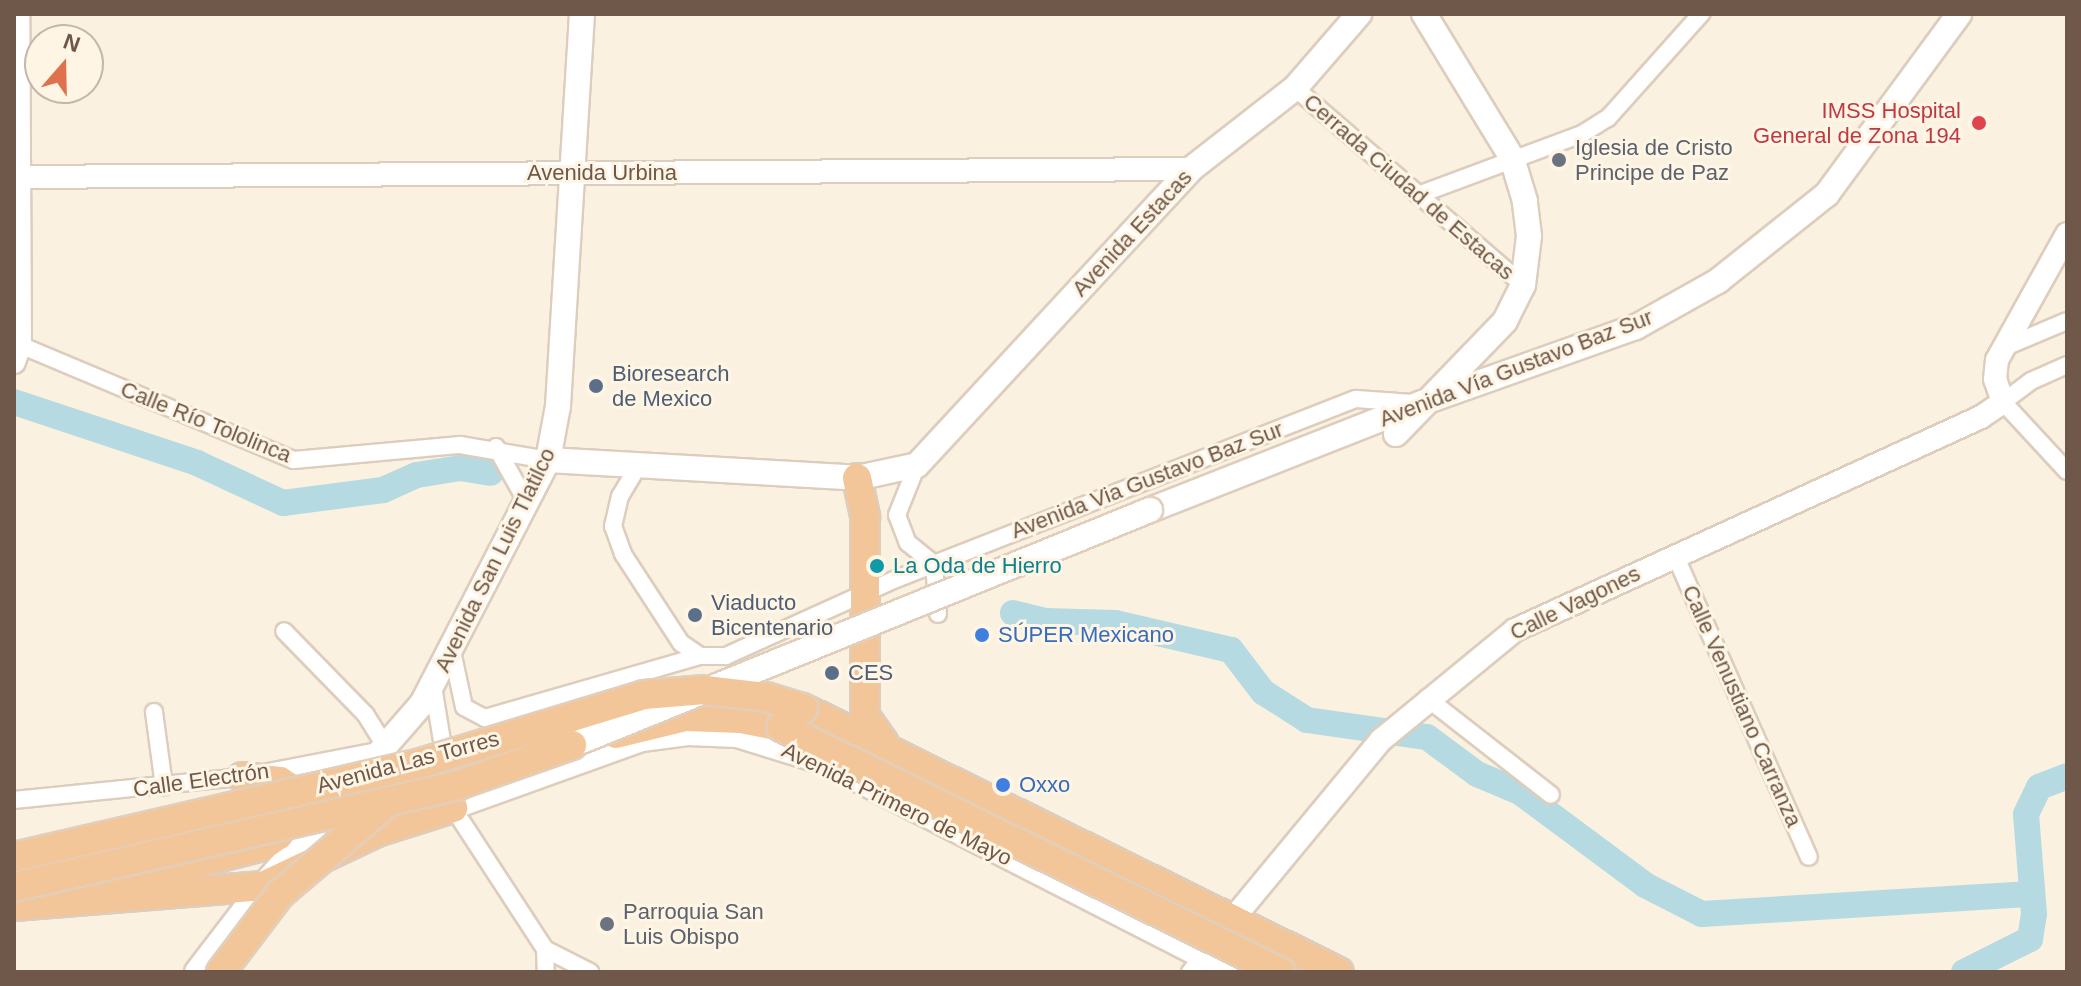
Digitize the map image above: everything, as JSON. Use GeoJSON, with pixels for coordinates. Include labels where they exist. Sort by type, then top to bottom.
{"type":"FeatureCollection","features":[{"type":"Feature","properties":{"kind":"highway"},"geometry":{"type":"LineString","coordinates":[[857,478],[865,517],[865,716],[884,744]]}},
{"type":"Feature","properties":{"kind":"highway","name":"Avenida Las Torres"},"geometry":{"type":"LineString","coordinates":[[14,857],[424,762],[644,695],[705,690],[766,697],[803,708]]}},
{"type":"Feature","properties":{"kind":"highway","name":"Avenida Primero de Mayo"},"geometry":{"type":"LineString","coordinates":[[803,708],[884,744],[1339,972]]}},
{"type":"Feature","properties":{"kind":"highway","name":"Avenida Primero de Mayo"},"geometry":{"type":"LineString","coordinates":[[572,745],[686,717],[741,719],[781,727],[1280,972]]}},
{"type":"Feature","properties":{"kind":"highway","name":"Avenida Las Torres"},"geometry":{"type":"LineString","coordinates":[[19,899],[392,799],[458,785],[572,745]]}},
{"type":"Feature","properties":{"kind":"highway"},"geometry":{"type":"LineString","coordinates":[[19,899],[220,859],[263,846],[291,819],[291,788],[280,781],[242,777]]}},
{"type":"Feature","properties":{"kind":"highway"},"geometry":{"type":"LineString","coordinates":[[221,972],[280,894],[392,799]]}},
{"type":"Feature","properties":{"kind":"highway"},"geometry":{"type":"LineString","coordinates":[[19,899],[263,886],[377,832],[453,808]]}},
{"type":"Feature","properties":{"kind":"highway"},"geometry":{"type":"LineString","coordinates":[[220,859],[256,873],[263,886]]}},
{"type":"Feature","properties":{"kind":"main road","name":"Avenida San Luis Tlatilco"},"geometry":{"type":"LineString","coordinates":[[197,972],[263,886],[387,749],[433,685],[548,460],[558,406],[582,14]]}},
{"type":"Feature","properties":{"kind":"main road","name":"Avenida Estacas"},"geometry":{"type":"LineString","coordinates":[[917,465],[1191,169],[1295,88],[1359,14]]}},
{"type":"Feature","properties":{"kind":"main road"},"geometry":{"type":"LineString","coordinates":[[1396,434],[1422,403],[1505,321],[1523,285],[1528,224],[1512,158],[1424,14]]}},
{"type":"Feature","properties":{"kind":"main road","name":"Avenida Vía Gustavo Baz Sur"},"geometry":{"type":"LineString","coordinates":[[1150,510],[1422,403],[1636,327],[1718,281],[1781,236],[1827,194],[1959,14]]}},
{"type":"Feature","properties":{"kind":"main road","name":"Calle Río Tololinca"},"geometry":{"type":"LineString","coordinates":[[548,460],[637,468],[857,478],[917,465]]}},
{"type":"Feature","properties":{"kind":"main road","name":"Avenida Via Gustavo Baz Sur"},"geometry":{"type":"LineString","coordinates":[[572,745],[1150,510]]}},
{"type":"Feature","properties":{"kind":"street"},"geometry":{"type":"LineString","coordinates":[[17,353],[18,14]]}},
{"type":"Feature","properties":{"kind":"street"},"geometry":{"type":"LineString","coordinates":[[1418,195],[1582,134],[1608,118],[1701,14]]}},
{"type":"Feature","properties":{"kind":"street","name":"Cerrada Ciudad de Estacas"},"geometry":{"type":"LineString","coordinates":[[1295,88],[1523,285]]}},
{"type":"Feature","properties":{"kind":"street","name":"Avenida Urbina"},"geometry":{"type":"LineString","coordinates":[[17,176],[1191,169]]}},
{"type":"Feature","properties":{"kind":"street"},"geometry":{"type":"LineString","coordinates":[[2067,234],[2003,348],[1995,379],[2003,402],[2067,471]]}},
{"type":"Feature","properties":{"kind":"street"},"geometry":{"type":"LineString","coordinates":[[2003,348],[2067,321]]}},
{"type":"Feature","properties":{"kind":"street","name":"Calle Río Tololinca"},"geometry":{"type":"LineString","coordinates":[[17,353],[294,460],[437,445],[496,447],[548,460]]}},
{"type":"Feature","properties":{"kind":"street"},"geometry":{"type":"LineString","coordinates":[[2003,402],[2031,381],[2067,365]]}},
{"type":"Feature","properties":{"kind":"street","name":"Avenida Via Gustavo Baz Sur"},"geometry":{"type":"LineString","coordinates":[[700,656],[726,656],[934,564],[1356,399],[1422,403]]}},
{"type":"Feature","properties":{"kind":"street","name":"Calle Vagones"},"geometry":{"type":"LineString","coordinates":[[1232,920],[1381,740],[1427,698],[1515,630],[1981,417],[2003,402]]}},
{"type":"Feature","properties":{"kind":"street"},"geometry":{"type":"LineString","coordinates":[[496,447],[526,501]]}},
{"type":"Feature","properties":{"kind":"street"},"geometry":{"type":"LineString","coordinates":[[917,465],[897,515],[908,543],[934,564],[938,614]]}},
{"type":"Feature","properties":{"kind":"street"},"geometry":{"type":"LineString","coordinates":[[637,468],[620,496],[613,526],[623,554],[681,643],[700,656]]}},
{"type":"Feature","properties":{"kind":"street","name":"Calle Venustiano Carranza"},"geometry":{"type":"LineString","coordinates":[[1675,555],[1809,857]]}},
{"type":"Feature","properties":{"kind":"street"},"geometry":{"type":"LineString","coordinates":[[284,631],[366,715],[387,749]]}},
{"type":"Feature","properties":{"kind":"street","name":"Avenida Las Torres"},"geometry":{"type":"LineString","coordinates":[[452,651],[464,707],[485,718],[700,656]]}},
{"type":"Feature","properties":{"kind":"street"},"geometry":{"type":"LineString","coordinates":[[433,685],[453,808],[545,949],[590,972]]}},
{"type":"Feature","properties":{"kind":"street"},"geometry":{"type":"LineString","coordinates":[[1427,698],[1551,795]]}},
{"type":"Feature","properties":{"kind":"street"},"geometry":{"type":"LineString","coordinates":[[154,712],[164,786]]}},
{"type":"Feature","properties":{"kind":"street","name":"Avenida Primero de Mayo"},"geometry":{"type":"LineString","coordinates":[[453,808],[642,740],[688,734],[737,736],[821,762],[1080,894],[1196,964],[1232,972]]}},
{"type":"Feature","properties":{"kind":"street","name":"Calle Electrón"},"geometry":{"type":"LineString","coordinates":[[14,800],[242,777],[387,749]]}},
{"type":"Feature","properties":{"kind":"street"},"geometry":{"type":"LineString","coordinates":[[1080,894],[1101,853]]}},
{"type":"Feature","properties":{"kind":"street"},"geometry":{"type":"LineString","coordinates":[[545,949],[546,972]]}},
{"type":"Feature","properties":{"kind":"waterway"},"geometry":{"type":"LineString","coordinates":[[14,402],[197,463],[283,503],[383,490],[417,475],[460,468],[491,473]]}},
{"type":"Feature","properties":{"kind":"waterway"},"geometry":{"type":"LineString","coordinates":[[1013,613],[1045,621],[1115,623],[1231,650],[1263,692],[1307,720],[1427,737],[1477,774],[1520,792],[1645,885],[1702,914],[2031,894]]}},
{"type":"Feature","properties":{"kind":"waterway"},"geometry":{"type":"LineString","coordinates":[[1964,972],[2030,939],[2034,914],[2026,814],[2039,787],[2067,776]]}},
{"type":"Feature","properties":{"kind":"place","name":"IMSS Hospital General de Zona 194"},"geometry":{"type":"Point","coordinates":[1979,123]}},
{"type":"Feature","properties":{"kind":"place","name":"Iglesia de Cristo Principe de Paz"},"geometry":{"type":"Point","coordinates":[1559,160]}},
{"type":"Feature","properties":{"kind":"place","name":"Bioresearch de Mexico"},"geometry":{"type":"Point","coordinates":[596,386]}},
{"type":"Feature","properties":{"kind":"place","name":"La Oda de Hierro"},"geometry":{"type":"Point","coordinates":[877,566]}},
{"type":"Feature","properties":{"kind":"place","name":"Viaducto Bicentenario"},"geometry":{"type":"Point","coordinates":[695,615]}},
{"type":"Feature","properties":{"kind":"place","name":"SÚPER Mexicano"},"geometry":{"type":"Point","coordinates":[982,635]}},
{"type":"Feature","properties":{"kind":"place","name":"CES"},"geometry":{"type":"Point","coordinates":[832,673]}},
{"type":"Feature","properties":{"kind":"place","name":"Oxxo"},"geometry":{"type":"Point","coordinates":[1003,785]}},
{"type":"Feature","properties":{"kind":"place","name":"Parroquia San Luis Obispo"},"geometry":{"type":"Point","coordinates":[607,924]}}]}
